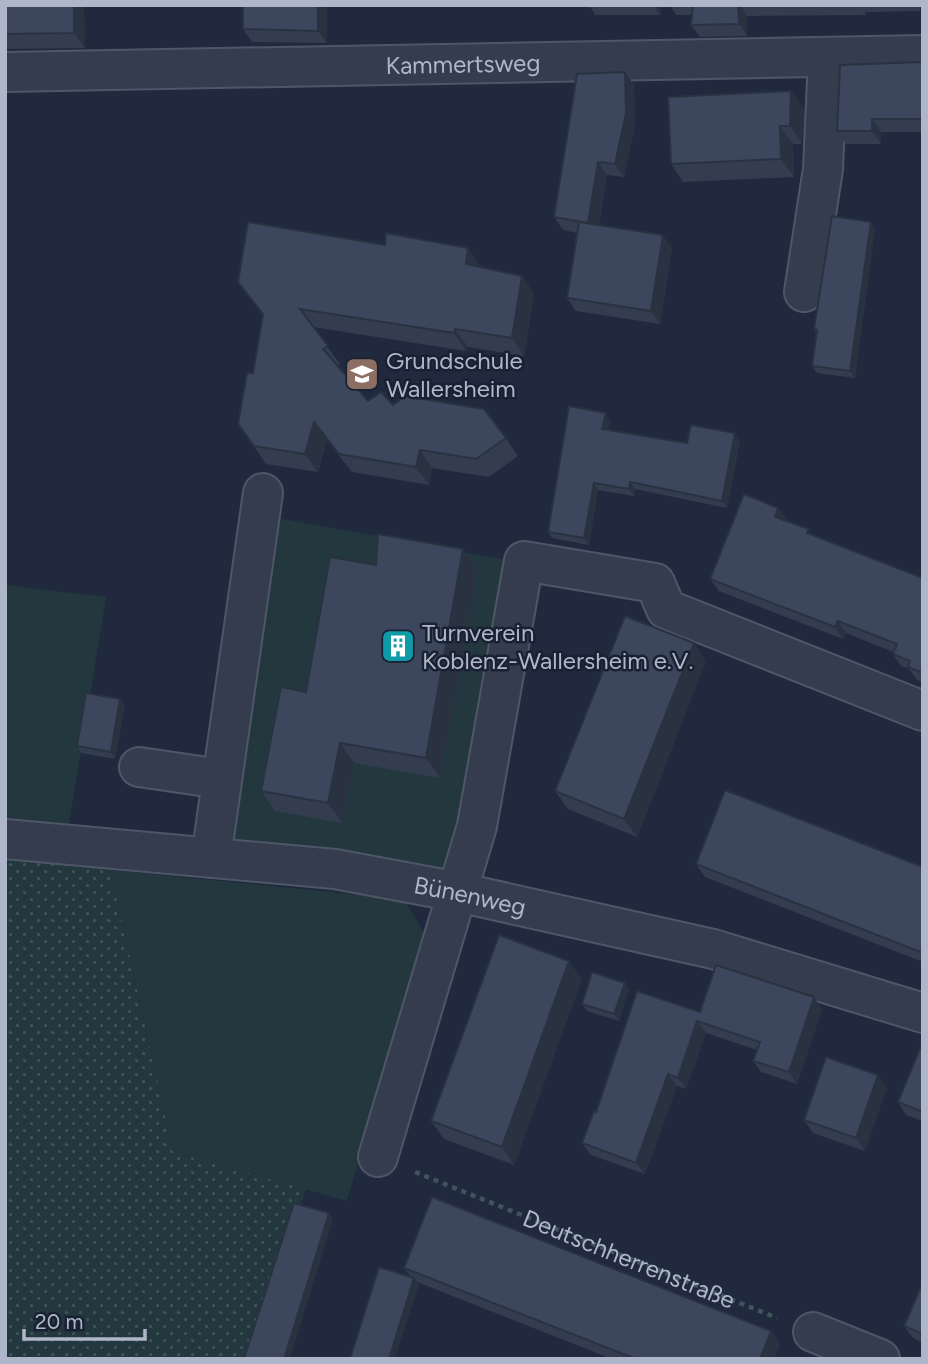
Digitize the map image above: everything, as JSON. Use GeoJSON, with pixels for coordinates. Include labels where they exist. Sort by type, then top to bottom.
{"type":"FeatureCollection","features":[{"type":"Feature","properties":{"kind":"street","name":"Kammertsweg"},"geometry":{"type":"LineString","coordinates":[[5,72],[923,55]]}},
{"type":"Feature","properties":{"kind":"street"},"geometry":{"type":"LineString","coordinates":[[804,292],[823,169],[828,57]]}},
{"type":"Feature","properties":{"kind":"street"},"geometry":{"type":"LineString","coordinates":[[211,858],[263,493]]}},
{"type":"Feature","properties":{"kind":"street"},"geometry":{"type":"LineString","coordinates":[[378,1157],[477,825],[524,561],[655,583],[666,609],[923,711]]}},
{"type":"Feature","properties":{"kind":"street"},"geometry":{"type":"LineString","coordinates":[[139,767],[221,779]]}},
{"type":"Feature","properties":{"kind":"street","name":"Bünenweg"},"geometry":{"type":"LineString","coordinates":[[5,839],[335,869],[458,892],[713,949],[923,1013]]}},
{"type":"Feature","properties":{"kind":"street"},"geometry":{"type":"LineString","coordinates":[[813,1332],[880,1359]]}},
{"type":"Feature","properties":{"kind":"path","name":"Deutschherrenstraße"},"geometry":{"type":"LineString","coordinates":[[378,1157],[813,1332]]}},
{"type":"Feature","properties":{"kind":"green space"},"geometry":{"type":"Polygon","coordinates":[[[278,518],[507,560],[451,878],[226,845],[278,518]]]}},
{"type":"Feature","properties":{"kind":"green space"},"geometry":{"type":"Polygon","coordinates":[[[5,585],[106,597],[68,830],[5,825],[5,585]]]}},
{"type":"Feature","properties":{"kind":"green space"},"geometry":{"type":"Polygon","coordinates":[[[5,851],[115,856],[111,870],[173,1152],[306,1189],[251,1359],[5,1359],[5,851]]]}},
{"type":"Feature","properties":{"kind":"green space"},"geometry":{"type":"Polygon","coordinates":[[[111,870],[370,896],[406,903],[425,934],[347,1201],[173,1152],[111,870]]]}},
{"type":"Feature","properties":{"kind":"building"},"geometry":{"type":"Polygon","coordinates":[[[5,5],[74,5],[74,33],[5,34],[5,5]]]}},
{"type":"Feature","properties":{"kind":"building"},"geometry":{"type":"Polygon","coordinates":[[[243,5],[318,5],[318,31],[243,29],[243,5]]]}},
{"type":"Feature","properties":{"kind":"building"},"geometry":{"type":"Polygon","coordinates":[[[693,5],[738,5],[739,24],[691,25],[693,5]]]}},
{"type":"Feature","properties":{"kind":"building"},"geometry":{"type":"Polygon","coordinates":[[[922,62],[922,119],[872,119],[872,131],[837,131],[840,65],[922,62]]]}},
{"type":"Feature","properties":{"kind":"building"},"geometry":{"type":"Polygon","coordinates":[[[625,72],[626,113],[615,164],[598,162],[588,223],[554,217],[577,74],[625,72]]]}},
{"type":"Feature","properties":{"kind":"building"},"geometry":{"type":"Polygon","coordinates":[[[791,91],[790,126],[780,126],[781,159],[671,164],[668,97],[791,91]]]}},
{"type":"Feature","properties":{"kind":"building"},"geometry":{"type":"Polygon","coordinates":[[[832,216],[871,222],[850,371],[812,366],[817,330],[814,329],[832,216]]]}},
{"type":"Feature","properties":{"kind":"building"},"geometry":{"type":"Polygon","coordinates":[[[248,222],[385,245],[386,233],[468,248],[466,264],[522,276],[512,338],[455,329],[454,333],[300,309],[328,346],[323,349],[368,401],[381,392],[393,405],[405,396],[484,409],[506,438],[476,459],[420,450],[416,467],[339,454],[314,422],[305,454],[254,446],[238,424],[247,373],[253,373],[263,314],[238,282],[248,222]]]}},
{"type":"Feature","properties":{"kind":"building"},"geometry":{"type":"Polygon","coordinates":[[[579,222],[663,235],[651,311],[567,298],[579,222]]]}},
{"type":"Feature","properties":{"kind":"building"},"geometry":{"type":"Polygon","coordinates":[[[569,406],[606,413],[602,429],[687,443],[691,425],[735,433],[722,501],[630,482],[629,489],[594,483],[584,538],[548,532],[569,406]]]}},
{"type":"Feature","properties":{"kind":"building"},"geometry":{"type":"Polygon","coordinates":[[[744,494],[778,508],[775,517],[809,529],[807,533],[923,578],[923,673],[908,667],[910,661],[893,654],[897,644],[838,621],[835,627],[710,579],[744,494]]]}},
{"type":"Feature","properties":{"kind":"building","name":"Turnverein Koblenz-Wallersheim e.V."},"geometry":{"type":"Polygon","coordinates":[[[378,534],[463,549],[426,758],[340,743],[328,803],[261,791],[281,687],[306,692],[330,557],[376,565],[378,534]]]}},
{"type":"Feature","properties":{"kind":"building"},"geometry":{"type":"Polygon","coordinates":[[[625,616],[694,643],[624,819],[555,791],[625,616]]]}},
{"type":"Feature","properties":{"kind":"building"},"geometry":{"type":"Polygon","coordinates":[[[86,693],[120,699],[111,752],[77,746],[86,693]]]}},
{"type":"Feature","properties":{"kind":"building"},"geometry":{"type":"Polygon","coordinates":[[[725,790],[923,867],[923,953],[696,864],[725,790]]]}},
{"type":"Feature","properties":{"kind":"building"},"geometry":{"type":"Polygon","coordinates":[[[499,935],[569,961],[502,1147],[431,1121],[499,935]]]}},
{"type":"Feature","properties":{"kind":"building"},"geometry":{"type":"Polygon","coordinates":[[[716,965],[814,997],[789,1072],[753,1061],[760,1042],[697,1021],[678,1078],[668,1074],[636,1163],[582,1143],[594,1111],[596,1112],[637,991],[700,1012],[716,965]]]}},
{"type":"Feature","properties":{"kind":"building"},"geometry":{"type":"Polygon","coordinates":[[[592,972],[625,983],[614,1014],[582,1004],[592,972]]]}},
{"type":"Feature","properties":{"kind":"building"},"geometry":{"type":"Polygon","coordinates":[[[923,1041],[923,1112],[898,1102],[923,1041]]]}},
{"type":"Feature","properties":{"kind":"building"},"geometry":{"type":"Polygon","coordinates":[[[826,1057],[878,1075],[856,1138],[804,1120],[826,1057]]]}},
{"type":"Feature","properties":{"kind":"building"},"geometry":{"type":"Polygon","coordinates":[[[432,1197],[771,1331],[760,1359],[636,1359],[404,1268],[432,1197]]]}},
{"type":"Feature","properties":{"kind":"building"},"geometry":{"type":"Polygon","coordinates":[[[294,1203],[329,1213],[284,1359],[244,1359],[294,1203]]]}},
{"type":"Feature","properties":{"kind":"building"},"geometry":{"type":"Polygon","coordinates":[[[379,1267],[414,1278],[389,1359],[350,1359],[379,1267]]]}},
{"type":"Feature","properties":{"kind":"building"},"geometry":{"type":"Polygon","coordinates":[[[923,1282],[923,1334],[904,1326],[923,1282]]]}},
{"type":"Feature","properties":{"kind":"place","name":"Grundschule Wallersheim"},"geometry":{"type":"Point","coordinates":[362,374]}},
{"type":"Feature","properties":{"kind":"place","name":"Turnverein Koblenz-Wallersheim e.V."},"geometry":{"type":"Point","coordinates":[398,646]}}]}
